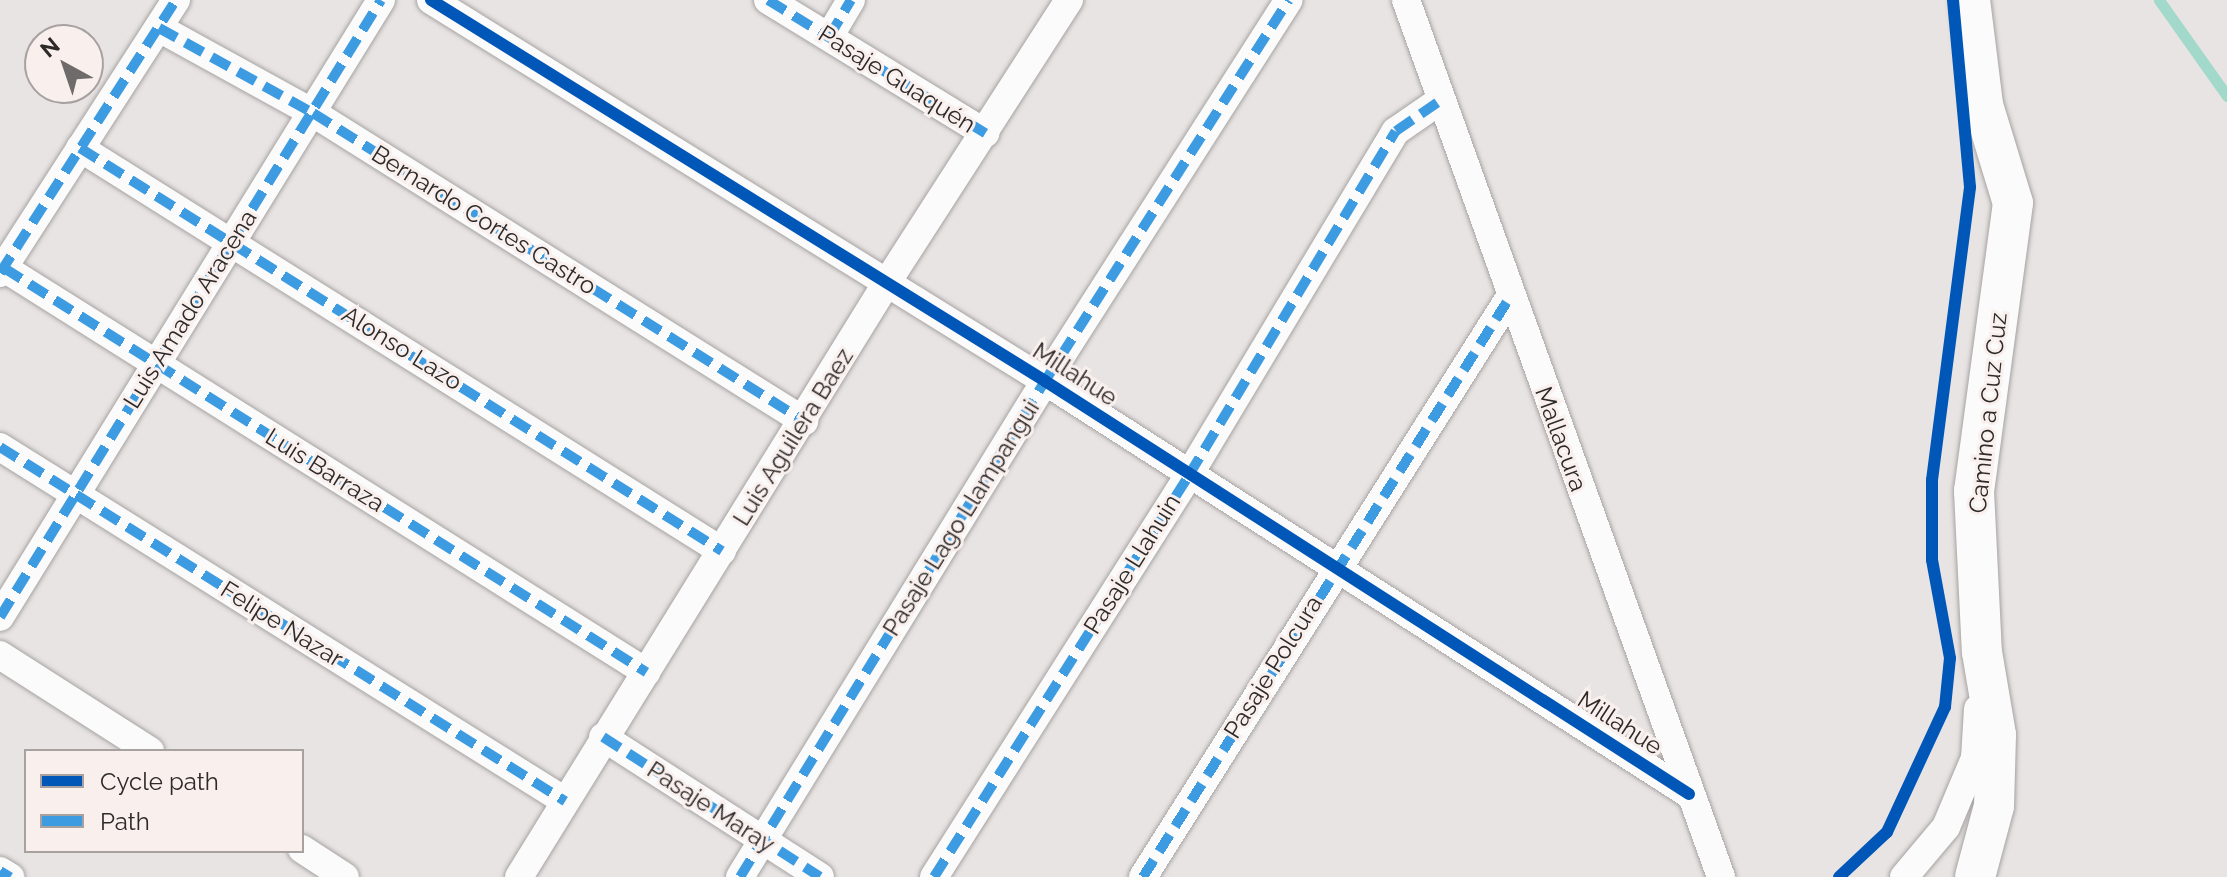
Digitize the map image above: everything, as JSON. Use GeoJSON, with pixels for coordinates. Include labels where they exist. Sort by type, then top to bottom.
{"type":"FeatureCollection","features":[{"type":"Feature","properties":{"kind":"main road","name":"Camino a Cuz Cuz"},"geometry":{"type":"LineString","coordinates":[[1970,0],[1983,105],[2013,203],[1974,491],[1982,652],[1996,735],[1994,806],[1975,877]]}},
{"type":"Feature","properties":{"kind":"street"},"geometry":{"type":"LineString","coordinates":[[2,270],[176,0]]}},
{"type":"Feature","properties":{"kind":"street","name":"Luis Amado Aracena"},"geometry":{"type":"LineString","coordinates":[[0,617],[381,0]]}},
{"type":"Feature","properties":{"kind":"street","name":"Millahue"},"geometry":{"type":"LineString","coordinates":[[431,0],[1045,381],[1689,794]]}},
{"type":"Feature","properties":{"kind":"street","name":"Pasaje Guaquén"},"geometry":{"type":"LineString","coordinates":[[768,0],[985,133]]}},
{"type":"Feature","properties":{"kind":"street"},"geometry":{"type":"LineString","coordinates":[[829,37],[851,0]]}},
{"type":"Feature","properties":{"kind":"street","name":"Luis Aguilera Baez"},"geometry":{"type":"LineString","coordinates":[[519,877],[886,284],[1069,0]]}},
{"type":"Feature","properties":{"kind":"street","name":"Pasaje Lago Llampangui"},"geometry":{"type":"LineString","coordinates":[[740,877],[1045,381],[1289,0]]}},
{"type":"Feature","properties":{"kind":"street","name":"Mallacura"},"geometry":{"type":"LineString","coordinates":[[1406,0],[1510,297],[1721,877]]}},
{"type":"Feature","properties":{"kind":"street","name":"Bernardo Cortes Castro"},"geometry":{"type":"LineString","coordinates":[[159,28],[313,113],[804,421]]}},
{"type":"Feature","properties":{"kind":"street","name":"Pasaje Llahuin"},"geometry":{"type":"LineString","coordinates":[[934,877],[1189,475],[1396,131],[1441,100]]}},
{"type":"Feature","properties":{"kind":"street","name":"Alonso Lazo"},"geometry":{"type":"LineString","coordinates":[[80,148],[234,241],[722,551]]}},
{"type":"Feature","properties":{"kind":"street","name":"Luis Barraza"},"geometry":{"type":"LineString","coordinates":[[2,270],[646,672]]}},
{"type":"Feature","properties":{"kind":"street","name":"Pasaje Polcura"},"geometry":{"type":"LineString","coordinates":[[1143,877],[1335,567],[1510,297]]}},
{"type":"Feature","properties":{"kind":"street","name":"Felipe Nazar"},"geometry":{"type":"LineString","coordinates":[[0,447],[565,801]]}},
{"type":"Feature","properties":{"kind":"street"},"geometry":{"type":"LineString","coordinates":[[1904,877],[1946,827],[1975,758],[1982,652]]}},
{"type":"Feature","properties":{"kind":"street"},"geometry":{"type":"LineString","coordinates":[[0,655],[147,749]]}},
{"type":"Feature","properties":{"kind":"street","name":"Pasaje Maray"},"geometry":{"type":"LineString","coordinates":[[603,737],[820,877]]}},
{"type":"Feature","properties":{"kind":"street"},"geometry":{"type":"LineString","coordinates":[[304,850],[345,877]]}},
{"type":"Feature","properties":{"kind":"street"},"geometry":{"type":"LineString","coordinates":[[0,871],[10,877]]}},
{"type":"Feature","properties":{"kind":"waterway"},"geometry":{"type":"LineString","coordinates":[[2159,0],[2227,96]]}},
{"type":"Feature","properties":{"kind":"marked path"},"geometry":{"type":"LineString","coordinates":[[0,273],[176,0]]}},
{"type":"Feature","properties":{"kind":"marked path"},"geometry":{"type":"LineString","coordinates":[[0,617],[381,0]]}},
{"type":"Feature","properties":{"kind":"marked path"},"geometry":{"type":"LineString","coordinates":[[768,0],[985,133]]}},
{"type":"Feature","properties":{"kind":"marked path"},"geometry":{"type":"LineString","coordinates":[[829,37],[851,0]]}},
{"type":"Feature","properties":{"kind":"marked path"},"geometry":{"type":"LineString","coordinates":[[740,877],[1045,381],[1289,0]]}},
{"type":"Feature","properties":{"kind":"marked path"},"geometry":{"type":"LineString","coordinates":[[159,28],[313,113],[804,421]]}},
{"type":"Feature","properties":{"kind":"marked path"},"geometry":{"type":"LineString","coordinates":[[934,877],[1189,475],[1396,131],[1441,100]]}},
{"type":"Feature","properties":{"kind":"marked path"},"geometry":{"type":"LineString","coordinates":[[80,148],[722,551]]}},
{"type":"Feature","properties":{"kind":"marked path"},"geometry":{"type":"LineString","coordinates":[[4,268],[646,672]]}},
{"type":"Feature","properties":{"kind":"marked path"},"geometry":{"type":"LineString","coordinates":[[1143,877],[1510,297]]}},
{"type":"Feature","properties":{"kind":"marked path"},"geometry":{"type":"LineString","coordinates":[[0,447],[565,801]]}},
{"type":"Feature","properties":{"kind":"marked path"},"geometry":{"type":"LineString","coordinates":[[603,737],[820,877]]}},
{"type":"Feature","properties":{"kind":"marked path"},"geometry":{"type":"LineString","coordinates":[[0,871],[10,877]]}},
{"type":"Feature","properties":{"kind":"cycle path"},"geometry":{"type":"LineString","coordinates":[[431,0],[1045,381],[1689,794]]}},
{"type":"Feature","properties":{"kind":"cycle path"},"geometry":{"type":"LineString","coordinates":[[1839,877],[1887,832],[1945,707],[1950,658],[1932,560],[1932,480],[1970,187],[1953,0]]}}]}
